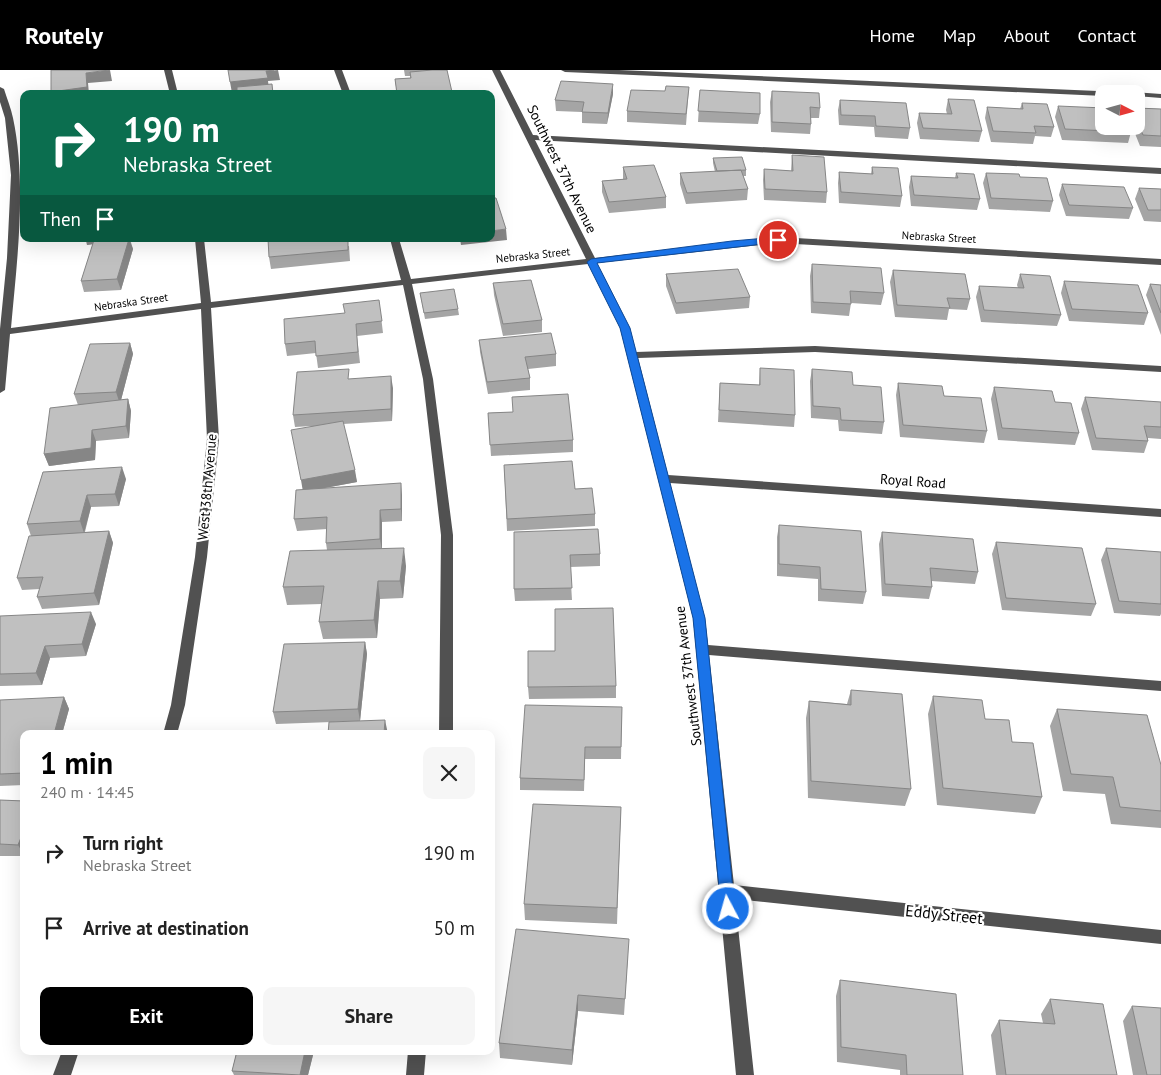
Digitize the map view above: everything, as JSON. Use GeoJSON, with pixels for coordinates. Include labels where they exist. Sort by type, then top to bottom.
{"type":"FeatureCollection","features":[{"type":"Feature","properties":{"kind":"street"},"geometry":{"type":"LineString","coordinates":[[168,70],[173,90]]}},
{"type":"Feature","properties":{"kind":"street"},"geometry":{"type":"LineString","coordinates":[[338,70],[346,90]]}},
{"type":"Feature","properties":{"kind":"street","name":"Southwest 37th Avenue"},"geometry":{"type":"LineString","coordinates":[[496,70],[625,328],[699,618],[745,1075]]}},
{"type":"Feature","properties":{"kind":"street"},"geometry":{"type":"LineString","coordinates":[[565,70],[1095,93]]}},
{"type":"Feature","properties":{"kind":"street"},"geometry":{"type":"LineString","coordinates":[[0,89],[10,118],[15,175],[0,390]]}},
{"type":"Feature","properties":{"kind":"street"},"geometry":{"type":"LineString","coordinates":[[1145,95],[1161,96]]}},
{"type":"Feature","properties":{"kind":"street"},"geometry":{"type":"LineString","coordinates":[[529,137],[1161,171]]}},
{"type":"Feature","properties":{"kind":"street","name":"Nebraska Street"},"geometry":{"type":"LineString","coordinates":[[3,331],[206,304],[778,240],[1161,262]]}},
{"type":"Feature","properties":{"kind":"street","name":"West 38th Avenue"},"geometry":{"type":"LineString","coordinates":[[171,730],[178,705],[200,557],[213,439],[206,304],[199,242]]}},
{"type":"Feature","properties":{"kind":"street"},"geometry":{"type":"LineString","coordinates":[[395,242],[408,282],[428,379],[447,535],[446,730]]}},
{"type":"Feature","properties":{"kind":"street"},"geometry":{"type":"LineString","coordinates":[[632,355],[815,349],[1161,369]]}},
{"type":"Feature","properties":{"kind":"street","name":"Royal Road"},"geometry":{"type":"LineString","coordinates":[[664,478],[1161,513]]}},
{"type":"Feature","properties":{"kind":"street"},"geometry":{"type":"LineString","coordinates":[[702,649],[1161,686]]}},
{"type":"Feature","properties":{"kind":"street","name":"Eddy Street"},"geometry":{"type":"LineString","coordinates":[[726,891],[1161,937]]}},
{"type":"Feature","properties":{"kind":"street"},"geometry":{"type":"LineString","coordinates":[[62,1075],[70,1055]]}},
{"type":"Feature","properties":{"kind":"street"},"geometry":{"type":"LineString","coordinates":[[415,1075],[417,1055]]}},
{"type":"Feature","properties":{"kind":"building"},"geometry":{"type":"Polygon","coordinates":[[[51,70],[109,70],[86,73],[87,87],[51,90],[51,70]]]}},
{"type":"Feature","properties":{"kind":"building"},"geometry":{"type":"Polygon","coordinates":[[[228,70],[274,70],[266,71],[268,78],[230,82],[228,70]]]}},
{"type":"Feature","properties":{"kind":"building"},"geometry":{"type":"Polygon","coordinates":[[[447,70],[452,90],[396,90],[395,79],[411,78],[410,72],[447,70]]]}},
{"type":"Feature","properties":{"kind":"building"},"geometry":{"type":"Polygon","coordinates":[[[561,81],[613,84],[608,113],[582,112],[584,102],[555,100],[561,81]]]}},
{"type":"Feature","properties":{"kind":"building"},"geometry":{"type":"Polygon","coordinates":[[[272,84],[273,90],[237,90],[237,87],[272,84]]]}},
{"type":"Feature","properties":{"kind":"building"},"geometry":{"type":"Polygon","coordinates":[[[666,86],[689,87],[686,114],[627,111],[631,90],[665,91],[666,86]]]}},
{"type":"Feature","properties":{"kind":"building"},"geometry":{"type":"Polygon","coordinates":[[[700,90],[760,93],[760,114],[698,111],[700,90]]]}},
{"type":"Feature","properties":{"kind":"building"},"geometry":{"type":"Polygon","coordinates":[[[772,91],[819,93],[820,108],[810,107],[811,124],[772,122],[772,91]]]}},
{"type":"Feature","properties":{"kind":"building"},"geometry":{"type":"Polygon","coordinates":[[[948,99],[974,100],[982,131],[923,128],[919,113],[952,114],[948,99]]]}},
{"type":"Feature","properties":{"kind":"building"},"geometry":{"type":"Polygon","coordinates":[[[840,100],[906,103],[910,128],[876,126],[875,116],[841,115],[840,100]]]}},
{"type":"Feature","properties":{"kind":"building"},"geometry":{"type":"Polygon","coordinates":[[[1022,103],[1047,104],[1054,127],[1034,126],[1036,133],[993,131],[987,107],[1023,109],[1022,103]]]}},
{"type":"Feature","properties":{"kind":"building"},"geometry":{"type":"Polygon","coordinates":[[[1058,106],[1095,108],[1095,130],[1065,129],[1058,106]]]}},
{"type":"Feature","properties":{"kind":"building"},"geometry":{"type":"Polygon","coordinates":[[[1145,108],[1161,109],[1161,136],[1143,135],[1145,135],[1145,108]]]}},
{"type":"Feature","properties":{"kind":"building"},"geometry":{"type":"Polygon","coordinates":[[[792,155],[824,157],[827,192],[765,189],[764,169],[793,171],[792,155]]]}},
{"type":"Feature","properties":{"kind":"building"},"geometry":{"type":"Polygon","coordinates":[[[742,157],[746,170],[717,171],[713,158],[742,157]]]}},
{"type":"Feature","properties":{"kind":"building"},"geometry":{"type":"Polygon","coordinates":[[[654,165],[666,197],[609,202],[602,181],[627,179],[623,167],[654,165]]]}},
{"type":"Feature","properties":{"kind":"building"},"geometry":{"type":"Polygon","coordinates":[[[872,167],[898,168],[902,196],[841,192],[839,172],[873,174],[872,167]]]}},
{"type":"Feature","properties":{"kind":"building"},"geometry":{"type":"Polygon","coordinates":[[[741,170],[748,189],[687,193],[680,173],[741,170]]]}},
{"type":"Feature","properties":{"kind":"building"},"geometry":{"type":"Polygon","coordinates":[[[956,173],[974,174],[980,199],[914,195],[911,176],[958,178],[956,173]]]}},
{"type":"Feature","properties":{"kind":"building"},"geometry":{"type":"Polygon","coordinates":[[[986,173],[1019,174],[1020,177],[1047,178],[1053,201],[991,198],[986,173]]]}},
{"type":"Feature","properties":{"kind":"building"},"geometry":{"type":"Polygon","coordinates":[[[1062,184],[1124,187],[1133,208],[1069,205],[1062,184]]]}},
{"type":"Feature","properties":{"kind":"building"},"geometry":{"type":"Polygon","coordinates":[[[1139,188],[1161,189],[1161,210],[1148,210],[1139,188]]]}},
{"type":"Feature","properties":{"kind":"building"},"geometry":{"type":"Polygon","coordinates":[[[495,198],[496,198],[506,229],[495,230],[495,198]]]}},
{"type":"Feature","properties":{"kind":"building"},"geometry":{"type":"Polygon","coordinates":[[[93,242],[128,242],[117,279],[81,281],[93,242]]]}},
{"type":"Feature","properties":{"kind":"building"},"geometry":{"type":"Polygon","coordinates":[[[268,242],[348,242],[348,250],[269,257],[268,242]]]}},
{"type":"Feature","properties":{"kind":"building"},"geometry":{"type":"Polygon","coordinates":[[[812,264],[881,268],[884,293],[850,291],[851,304],[813,302],[812,264]]]}},
{"type":"Feature","properties":{"kind":"building"},"geometry":{"type":"Polygon","coordinates":[[[738,269],[750,297],[676,303],[666,274],[738,269]]]}},
{"type":"Feature","properties":{"kind":"building"},"geometry":{"type":"Polygon","coordinates":[[[893,270],[965,274],[970,299],[947,298],[950,308],[897,305],[893,270]]]}},
{"type":"Feature","properties":{"kind":"building"},"geometry":{"type":"Polygon","coordinates":[[[1020,274],[1050,276],[1061,315],[984,310],[979,286],[1024,288],[1020,274]]]}},
{"type":"Feature","properties":{"kind":"building"},"geometry":{"type":"Polygon","coordinates":[[[531,280],[542,320],[503,324],[493,283],[531,280]]]}},
{"type":"Feature","properties":{"kind":"building"},"geometry":{"type":"Polygon","coordinates":[[[1064,281],[1138,285],[1148,313],[1072,309],[1064,281]]]}},
{"type":"Feature","properties":{"kind":"building"},"geometry":{"type":"Polygon","coordinates":[[[1150,284],[1161,285],[1161,313],[1150,284]]]}},
{"type":"Feature","properties":{"kind":"building"},"geometry":{"type":"Polygon","coordinates":[[[454,289],[458,309],[424,313],[420,293],[454,289]]]}},
{"type":"Feature","properties":{"kind":"building"},"geometry":{"type":"Polygon","coordinates":[[[379,300],[382,321],[356,324],[358,352],[316,356],[315,341],[285,344],[284,319],[345,313],[343,304],[379,300]]]}},
{"type":"Feature","properties":{"kind":"building"},"geometry":{"type":"Polygon","coordinates":[[[551,333],[556,354],[525,357],[530,378],[487,382],[479,340],[551,333]]]}},
{"type":"Feature","properties":{"kind":"building"},"geometry":{"type":"Polygon","coordinates":[[[130,343],[116,392],[74,394],[90,344],[130,343]]]}},
{"type":"Feature","properties":{"kind":"building"},"geometry":{"type":"Polygon","coordinates":[[[760,368],[794,370],[795,415],[719,410],[720,383],[760,385],[760,368]]]}},
{"type":"Feature","properties":{"kind":"building"},"geometry":{"type":"Polygon","coordinates":[[[349,369],[348,379],[391,376],[391,409],[293,415],[297,372],[349,369]]]}},
{"type":"Feature","properties":{"kind":"building"},"geometry":{"type":"Polygon","coordinates":[[[812,369],[852,372],[853,385],[881,387],[884,422],[841,420],[840,408],[813,406],[812,369]]]}},
{"type":"Feature","properties":{"kind":"building"},"geometry":{"type":"Polygon","coordinates":[[[898,383],[942,386],[944,396],[981,398],[987,431],[903,425],[898,383]]]}},
{"type":"Feature","properties":{"kind":"building"},"geometry":{"type":"Polygon","coordinates":[[[994,387],[1052,391],[1055,402],[1071,403],[1079,433],[1002,428],[994,387]]]}},
{"type":"Feature","properties":{"kind":"building"},"geometry":{"type":"Polygon","coordinates":[[[568,394],[573,440],[490,445],[488,413],[513,412],[512,397],[568,394]]]}},
{"type":"Feature","properties":{"kind":"building"},"geometry":{"type":"Polygon","coordinates":[[[1085,397],[1161,402],[1161,427],[1144,426],[1148,441],[1096,438],[1085,397]]]}},
{"type":"Feature","properties":{"kind":"building"},"geometry":{"type":"Polygon","coordinates":[[[128,399],[126,426],[92,430],[91,448],[44,454],[50,408],[128,399]]]}},
{"type":"Feature","properties":{"kind":"building"},"geometry":{"type":"Polygon","coordinates":[[[343,421],[355,470],[301,480],[291,430],[343,421]]]}},
{"type":"Feature","properties":{"kind":"building"},"geometry":{"type":"Polygon","coordinates":[[[572,461],[575,489],[592,488],[595,514],[507,519],[504,465],[572,461]]]}},
{"type":"Feature","properties":{"kind":"building"},"geometry":{"type":"Polygon","coordinates":[[[122,467],[115,494],[87,495],[80,521],[27,524],[43,472],[122,467]]]}},
{"type":"Feature","properties":{"kind":"building"},"geometry":{"type":"Polygon","coordinates":[[[401,483],[401,509],[380,510],[380,539],[326,543],[327,517],[294,519],[296,490],[401,483]]]}},
{"type":"Feature","properties":{"kind":"building"},"geometry":{"type":"Polygon","coordinates":[[[779,525],[861,531],[866,592],[821,589],[820,567],[779,564],[779,525]]]}},
{"type":"Feature","properties":{"kind":"building"},"geometry":{"type":"Polygon","coordinates":[[[598,529],[600,554],[570,555],[572,588],[514,589],[514,532],[598,529]]]}},
{"type":"Feature","properties":{"kind":"building"},"geometry":{"type":"Polygon","coordinates":[[[109,531],[94,593],[37,597],[43,577],[17,578],[29,536],[109,531]]]}},
{"type":"Feature","properties":{"kind":"building"},"geometry":{"type":"Polygon","coordinates":[[[882,532],[973,539],[978,572],[930,568],[932,587],[885,584],[882,532]]]}},
{"type":"Feature","properties":{"kind":"building"},"geometry":{"type":"Polygon","coordinates":[[[996,542],[1082,548],[1096,604],[1006,598],[996,542]]]}},
{"type":"Feature","properties":{"kind":"building"},"geometry":{"type":"Polygon","coordinates":[[[404,548],[400,581],[378,581],[374,620],[319,622],[324,586],[283,587],[290,551],[404,548]]]}},
{"type":"Feature","properties":{"kind":"building"},"geometry":{"type":"Polygon","coordinates":[[[1106,548],[1161,552],[1161,604],[1119,601],[1106,548]]]}},
{"type":"Feature","properties":{"kind":"building"},"geometry":{"type":"Polygon","coordinates":[[[613,608],[616,686],[528,687],[528,651],[555,651],[555,609],[613,608]]]}},
{"type":"Feature","properties":{"kind":"building"},"geometry":{"type":"Polygon","coordinates":[[[91,612],[82,644],[45,646],[36,673],[0,674],[0,616],[91,612]]]}},
{"type":"Feature","properties":{"kind":"building"},"geometry":{"type":"Polygon","coordinates":[[[365,642],[358,709],[273,712],[284,644],[365,642]]]}},
{"type":"Feature","properties":{"kind":"building"},"geometry":{"type":"Polygon","coordinates":[[[851,690],[902,694],[911,789],[811,781],[809,701],[851,705],[851,690]]]}},
{"type":"Feature","properties":{"kind":"building"},"geometry":{"type":"Polygon","coordinates":[[[933,696],[982,700],[985,719],[1009,720],[1012,742],[1033,743],[1042,797],[943,788],[933,696]]]}},
{"type":"Feature","properties":{"kind":"building"},"geometry":{"type":"Polygon","coordinates":[[[64,697],[55,730],[20,730],[20,773],[0,774],[0,700],[64,697]]]}},
{"type":"Feature","properties":{"kind":"building"},"geometry":{"type":"Polygon","coordinates":[[[525,705],[622,707],[621,747],[585,747],[584,780],[520,778],[525,705]]]}},
{"type":"Feature","properties":{"kind":"building"},"geometry":{"type":"Polygon","coordinates":[[[1057,709],[1147,715],[1161,765],[1161,811],[1120,807],[1113,777],[1071,774],[1057,709]]]}},
{"type":"Feature","properties":{"kind":"building"},"geometry":{"type":"Polygon","coordinates":[[[385,720],[384,730],[328,730],[329,722],[385,720]]]}},
{"type":"Feature","properties":{"kind":"building"},"geometry":{"type":"Polygon","coordinates":[[[0,800],[20,801],[20,840],[18,845],[0,844],[0,800]]]}},
{"type":"Feature","properties":{"kind":"building"},"geometry":{"type":"Polygon","coordinates":[[[533,804],[621,807],[617,908],[524,904],[533,804]]]}},
{"type":"Feature","properties":{"kind":"building"},"geometry":{"type":"Polygon","coordinates":[[[516,929],[629,939],[625,999],[578,995],[572,1050],[499,1043],[516,929]]]}},
{"type":"Feature","properties":{"kind":"building"},"geometry":{"type":"Polygon","coordinates":[[[840,980],[956,994],[963,1075],[907,1075],[906,1055],[841,1047],[840,980]]]}},
{"type":"Feature","properties":{"kind":"building"},"geometry":{"type":"Polygon","coordinates":[[[1050,999],[1103,1004],[1117,1075],[1006,1075],[999,1020],[1055,1024],[1050,999]]]}},
{"type":"Feature","properties":{"kind":"building"},"geometry":{"type":"Polygon","coordinates":[[[1132,1006],[1161,1008],[1161,1075],[1147,1075],[1132,1006]]]}},
{"type":"Feature","properties":{"kind":"building"},"geometry":{"type":"Polygon","coordinates":[[[236,1055],[304,1055],[300,1075],[232,1071],[236,1055]]]}},
{"type":"Feature","properties":{"kind":"route"},"geometry":{"type":"LineString","coordinates":[[728,909],[699,618],[625,328],[591,262],[778,240]]}}]}
